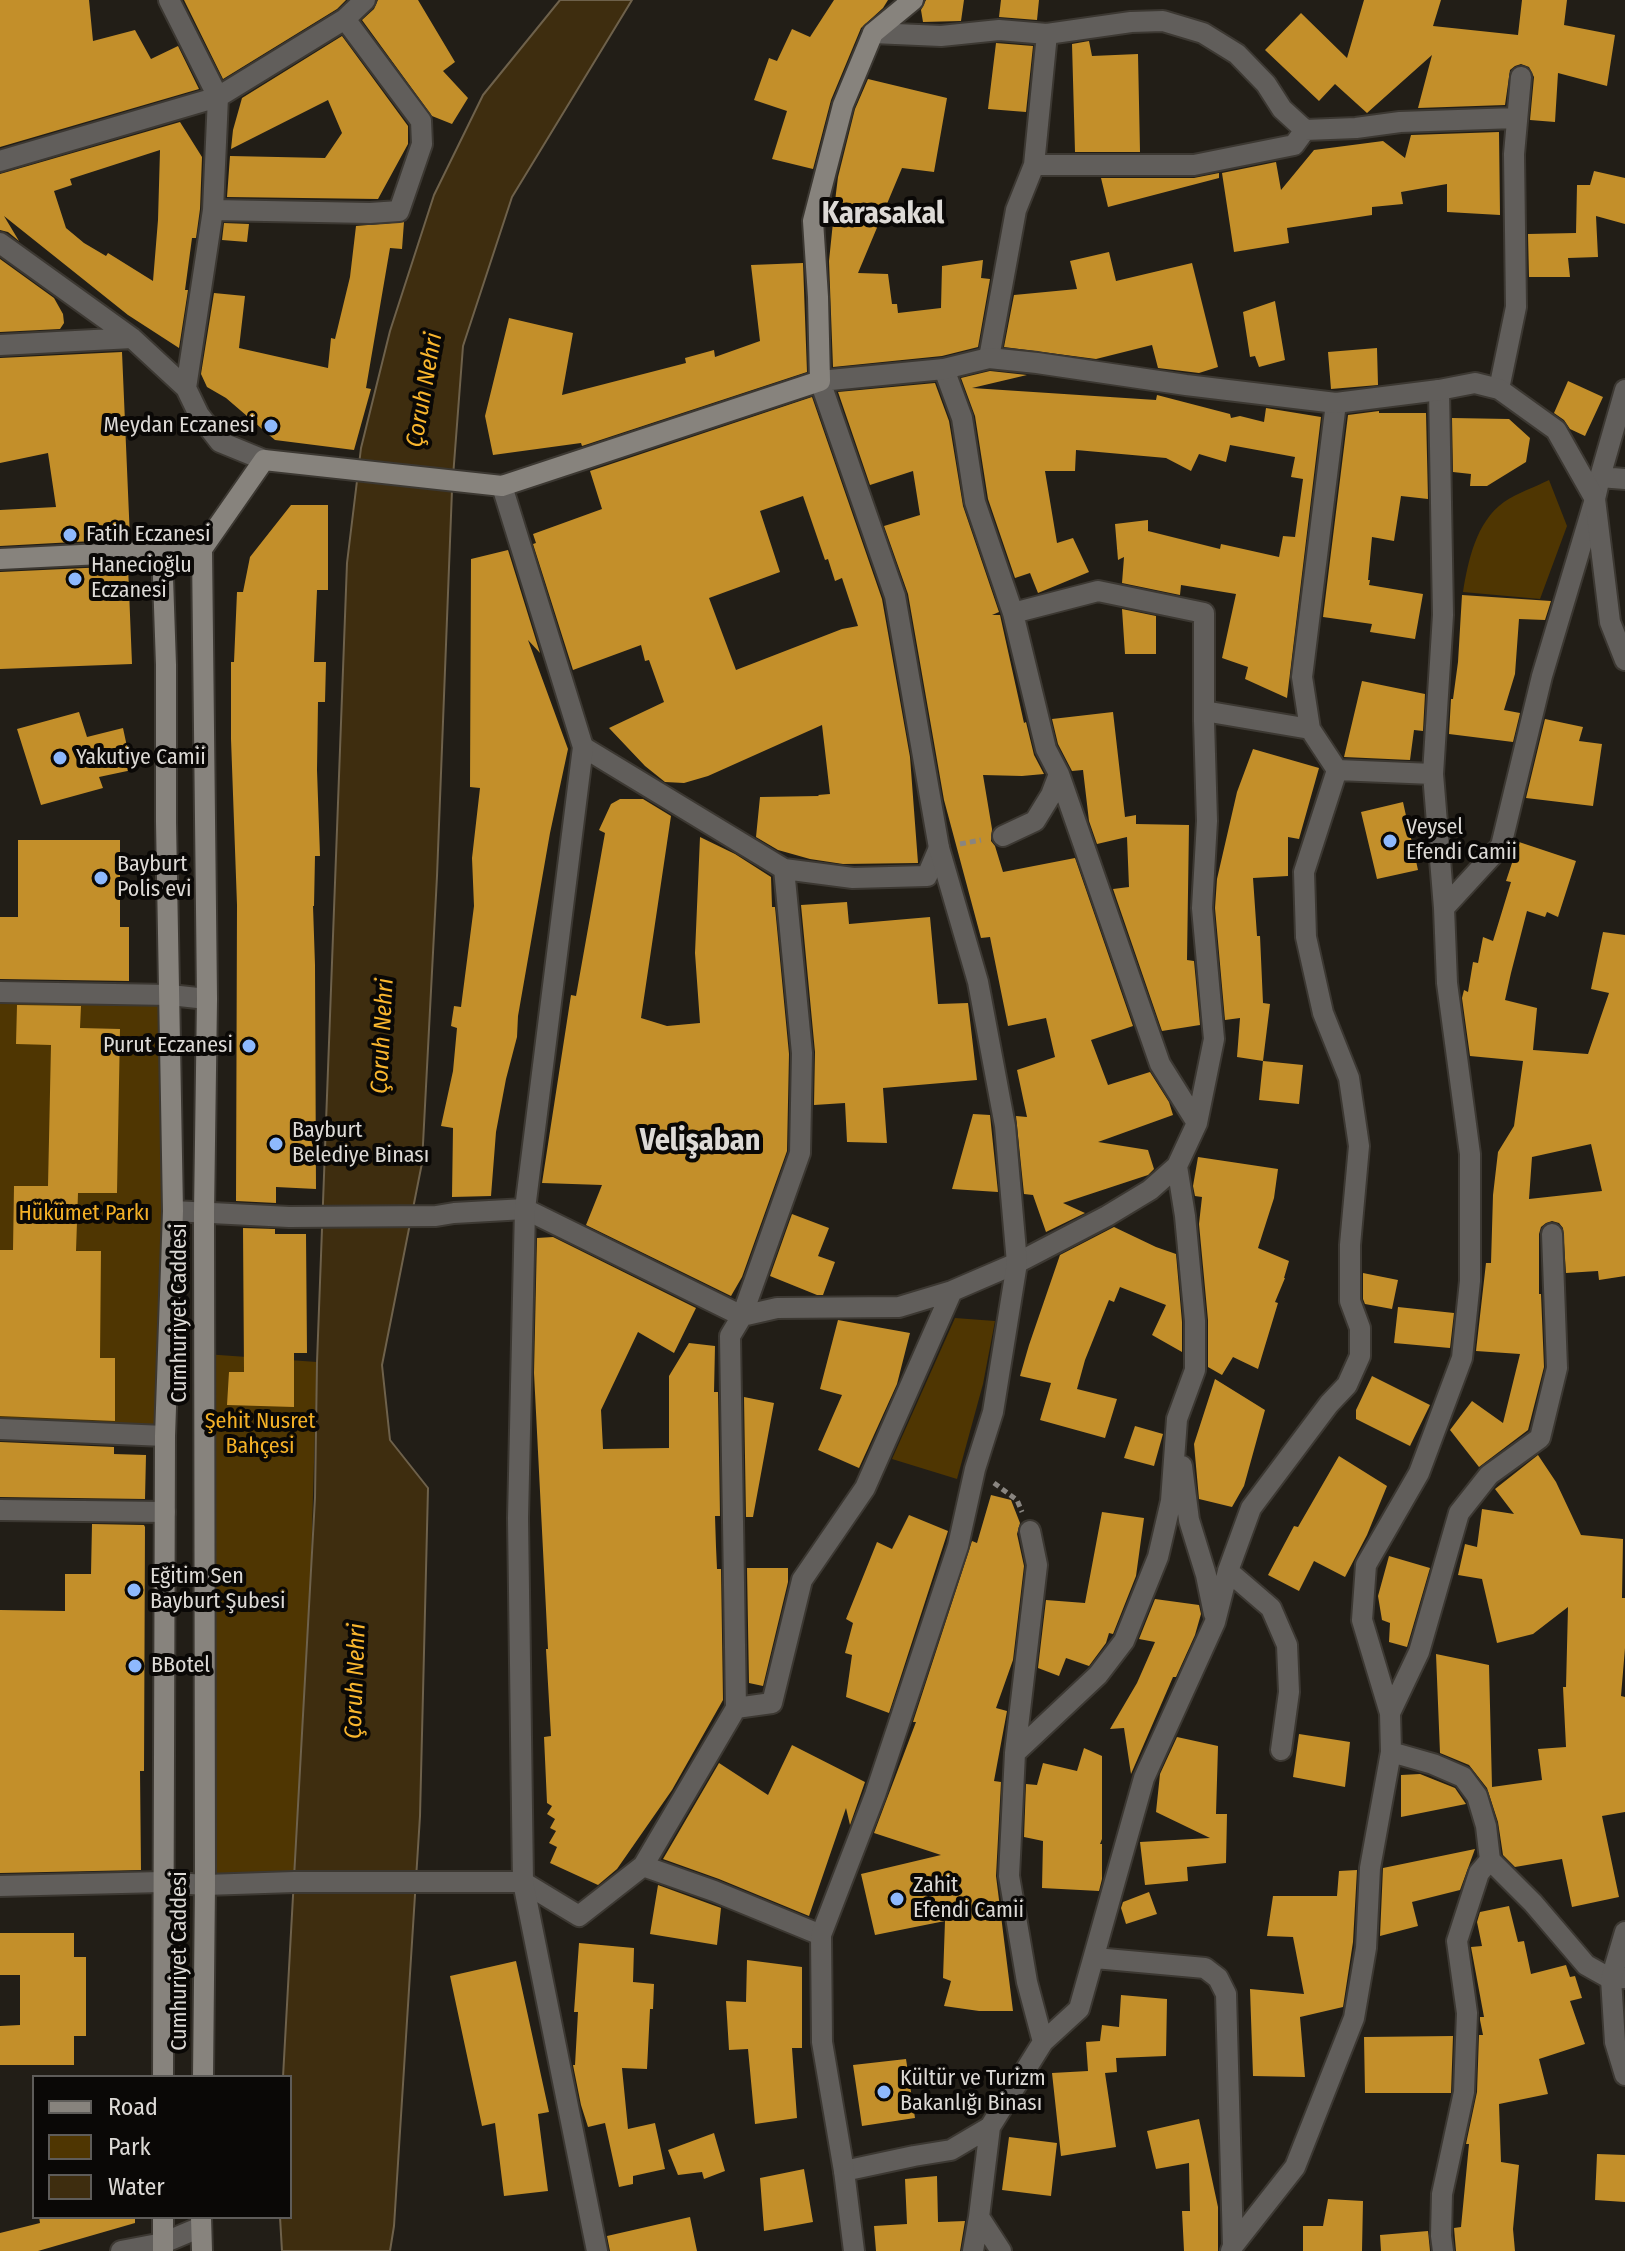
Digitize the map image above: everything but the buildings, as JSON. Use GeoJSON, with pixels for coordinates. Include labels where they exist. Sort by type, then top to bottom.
{"type":"FeatureCollection","features":[{"type":"Feature","properties":{"kind":"main road"},"geometry":{"type":"LineString","coordinates":[[0,559],[202,549],[264,460],[502,486],[820,381],[813,221],[843,105],[873,33],[913,0]]}},
{"type":"Feature","properties":{"kind":"main road","name":"Cumhuriyet Caddesi"},"geometry":{"type":"LineString","coordinates":[[162,549],[173,1211],[165,1436],[163,2075]]}},
{"type":"Feature","properties":{"kind":"main road","name":"Cumhuriyet Caddesi"},"geometry":{"type":"LineString","coordinates":[[202,549],[207,999],[203,2075]]}},
{"type":"Feature","properties":{"kind":"main road"},"geometry":{"type":"LineString","coordinates":[[163,2219],[163,2247]]}},
{"type":"Feature","properties":{"kind":"main road"},"geometry":{"type":"LineString","coordinates":[[201,2222],[202,2251]]}},
{"type":"Feature","properties":{"kind":"street"},"geometry":{"type":"LineString","coordinates":[[169,0],[218,97],[213,210],[186,388]]}},
{"type":"Feature","properties":{"kind":"street"},"geometry":{"type":"LineString","coordinates":[[0,161],[218,97],[345,19],[365,0]]}},
{"type":"Feature","properties":{"kind":"street"},"geometry":{"type":"LineString","coordinates":[[213,210],[399,211],[422,144],[421,121],[345,19]]}},
{"type":"Feature","properties":{"kind":"street"},"geometry":{"type":"LineString","coordinates":[[873,33],[941,36],[999,30],[1047,34],[1131,22],[1163,21],[1203,33],[1237,54],[1266,84],[1282,109],[1305,130],[1400,122],[1516,118]]}},
{"type":"Feature","properties":{"kind":"street"},"geometry":{"type":"LineString","coordinates":[[989,358],[1016,210],[1034,165],[1047,34]]}},
{"type":"Feature","properties":{"kind":"street"},"geometry":{"type":"LineString","coordinates":[[1499,389],[1516,307],[1513,203],[1521,77]]}},
{"type":"Feature","properties":{"kind":"street"},"geometry":{"type":"LineString","coordinates":[[1034,165],[1194,165],[1294,145],[1305,130]]}},
{"type":"Feature","properties":{"kind":"street"},"geometry":{"type":"LineString","coordinates":[[0,243],[132,338],[186,388],[199,415],[220,442],[264,460]]}},
{"type":"Feature","properties":{"kind":"street"},"geometry":{"type":"LineString","coordinates":[[0,345],[132,338]]}},
{"type":"Feature","properties":{"kind":"street"},"geometry":{"type":"LineString","coordinates":[[854,2251],[822,2042],[821,1935],[875,1795],[958,1546],[975,1469],[993,1412],[1017,1263],[1002,1111],[978,982],[939,848],[895,596],[820,381],[944,369],[989,358],[1336,403],[1475,383],[1499,389],[1556,430],[1595,499],[1610,622],[1625,660]]}},
{"type":"Feature","properties":{"kind":"street"},"geometry":{"type":"LineString","coordinates":[[944,369],[962,418],[975,502],[1013,613],[1046,749],[1059,774],[1160,1064],[1197,1123]]}},
{"type":"Feature","properties":{"kind":"street"},"geometry":{"type":"LineString","coordinates":[[1232,2249],[1295,2167],[1354,2018],[1366,1948],[1370,1868],[1391,1752],[1390,1713],[1362,1620],[1366,1565],[1419,1473],[1462,1358],[1470,1281],[1470,1154],[1447,983],[1433,774],[1443,615],[1439,390]]}},
{"type":"Feature","properties":{"kind":"street"},"geometry":{"type":"LineString","coordinates":[[1444,908],[1501,846],[1542,676],[1625,390]]}},
{"type":"Feature","properties":{"kind":"street"},"geometry":{"type":"LineString","coordinates":[[1336,403],[1302,677],[1310,729],[1337,770]]}},
{"type":"Feature","properties":{"kind":"street"},"geometry":{"type":"LineString","coordinates":[[1600,477],[1625,479]]}},
{"type":"Feature","properties":{"kind":"street"},"geometry":{"type":"LineString","coordinates":[[502,486],[583,747],[525,1209],[518,1518],[523,1882],[597,2251]]}},
{"type":"Feature","properties":{"kind":"street"},"geometry":{"type":"LineString","coordinates":[[173,1211],[289,1217],[436,1216],[525,1209],[742,1316],[777,1308],[899,1307],[952,1291],[1017,1263],[1150,1190],[1177,1166],[1197,1123],[1214,1039],[1202,908],[1207,821],[1204,613],[1098,591],[1013,613]]}},
{"type":"Feature","properties":{"kind":"street"},"geometry":{"type":"LineString","coordinates":[[1204,711],[1310,729]]}},
{"type":"Feature","properties":{"kind":"street"},"geometry":{"type":"LineString","coordinates":[[583,747],[784,869],[853,878],[927,876],[939,848]]}},
{"type":"Feature","properties":{"kind":"street"},"geometry":{"type":"LineString","coordinates":[[1337,770],[1433,774]]}},
{"type":"Feature","properties":{"kind":"street"},"geometry":{"type":"LineString","coordinates":[[973,2251],[990,2127],[1043,2042],[1079,2009],[1144,1778],[1215,1622],[1228,1571],[1251,1508],[1329,1404],[1347,1385],[1360,1356],[1360,1328],[1350,1301],[1350,1245],[1359,1146],[1349,1078],[1323,1013],[1306,937],[1304,872],[1337,770]]}},
{"type":"Feature","properties":{"kind":"street"},"geometry":{"type":"LineString","coordinates":[[1003,836],[1035,821],[1051,795],[1059,774]]}},
{"type":"Feature","properties":{"kind":"street"},"geometry":{"type":"LineString","coordinates":[[0,1886],[162,1882],[205,1885],[523,1882],[579,1916],[643,1866],[736,1708],[730,1336],[742,1316],[800,1153],[802,1053],[784,869]]}},
{"type":"Feature","properties":{"kind":"street"},"geometry":{"type":"LineString","coordinates":[[0,992],[170,995],[207,999]]}},
{"type":"Feature","properties":{"kind":"street"},"geometry":{"type":"LineString","coordinates":[[1015,1753],[1098,1675],[1124,1641],[1158,1557],[1171,1501],[1177,1419],[1195,1370],[1195,1321],[1177,1166]]}},
{"type":"Feature","properties":{"kind":"street"},"geometry":{"type":"LineString","coordinates":[[1390,1713],[1419,1652],[1459,1513],[1489,1475],[1540,1438],[1557,1368],[1552,1234]]}},
{"type":"Feature","properties":{"kind":"street"},"geometry":{"type":"LineString","coordinates":[[736,1708],[772,1703],[802,1580],[865,1488],[952,1291]]}},
{"type":"Feature","properties":{"kind":"street"},"geometry":{"type":"LineString","coordinates":[[1177,1419],[1189,1520],[1206,1575],[1215,1622]]}},
{"type":"Feature","properties":{"kind":"street"},"geometry":{"type":"LineString","coordinates":[[0,1429],[165,1436]]}},
{"type":"Feature","properties":{"kind":"street"},"geometry":{"type":"LineString","coordinates":[[0,1510],[165,1512]]}},
{"type":"Feature","properties":{"kind":"street"},"geometry":{"type":"LineString","coordinates":[[1030,1531],[1037,1565],[1015,1753],[1009,1876],[1027,1982],[1043,2042]]}},
{"type":"Feature","properties":{"kind":"street"},"geometry":{"type":"LineString","coordinates":[[1228,1571],[1271,1608],[1287,1645],[1289,1692],[1281,1750]]}},
{"type":"Feature","properties":{"kind":"street"},"geometry":{"type":"LineString","coordinates":[[1391,1752],[1433,1764],[1463,1777],[1477,1796],[1486,1826],[1490,1860],[1533,1903],[1586,1965],[1618,1979]]}},
{"type":"Feature","properties":{"kind":"street"},"geometry":{"type":"LineString","coordinates":[[1443,2251],[1442,2194],[1464,2092],[1467,2013],[1457,1941],[1479,1873],[1490,1860]]}},
{"type":"Feature","properties":{"kind":"street"},"geometry":{"type":"LineString","coordinates":[[643,1866],[821,1935]]}},
{"type":"Feature","properties":{"kind":"street"},"geometry":{"type":"LineString","coordinates":[[1625,1932],[1618,1979],[1615,2042],[1625,2075]]}},
{"type":"Feature","properties":{"kind":"street"},"geometry":{"type":"LineString","coordinates":[[1095,1958],[1205,1968],[1218,1978],[1226,1994],[1232,2249]]}},
{"type":"Feature","properties":{"kind":"street"},"geometry":{"type":"LineString","coordinates":[[844,2171],[951,2150],[990,2127]]}},
{"type":"Feature","properties":{"kind":"street"},"geometry":{"type":"LineString","coordinates":[[979,2217],[1001,2251]]}},
{"type":"Feature","properties":{"kind":"street"},"geometry":{"type":"LineString","coordinates":[[121,2251],[163,2247],[201,2222]]}},
{"type":"Feature","properties":{"kind":"path"},"geometry":{"type":"LineString","coordinates":[[939,848],[1003,836]]}},
{"type":"Feature","properties":{"kind":"path"},"geometry":{"type":"LineString","coordinates":[[975,1469],[1017,1500],[1030,1531]]}},
{"type":"Feature","properties":{"kind":"green space"},"geometry":{"type":"Polygon","coordinates":[[[1549,480],[1567,526],[1540,599],[1463,592],[1471,555],[1486,520],[1504,502],[1549,480]]]}},
{"type":"Feature","properties":{"kind":"green space","name":"Hükümet Parkı"},"geometry":{"type":"Polygon","coordinates":[[[0,992],[170,995],[165,1436],[0,1433],[0,992]]]}},
{"type":"Feature","properties":{"kind":"green space"},"geometry":{"type":"Polygon","coordinates":[[[955,1318],[995,1321],[983,1384],[957,1479],[892,1459],[955,1318]]]}},
{"type":"Feature","properties":{"kind":"green space","name":"Şehit Nusret Bahçesi"},"geometry":{"type":"Polygon","coordinates":[[[205,1354],[317,1362],[310,1596],[294,1882],[205,1885],[205,1354]]]}},
{"type":"Feature","properties":{"kind":"water","name":"Çoruh Nehri"},"geometry":{"type":"Polygon","coordinates":[[[560,0],[632,0],[512,197],[463,346],[452,490],[422,1163],[382,1365],[390,1440],[428,1488],[420,1816],[394,2226],[390,2251],[282,2251],[280,2219],[292,2219],[292,2075],[283,2075],[315,1498],[317,1362],[347,563],[361,448],[390,331],[434,195],[483,95],[560,0]]]}},
{"type":"Feature","properties":{"kind":"place","name":"Meydan Eczanesi"},"geometry":{"type":"Point","coordinates":[271,426]}},
{"type":"Feature","properties":{"kind":"place","name":"Fatih Eczanesi"},"geometry":{"type":"Point","coordinates":[70,535]}},
{"type":"Feature","properties":{"kind":"place","name":"Hanecioğlu Eczanesi"},"geometry":{"type":"Point","coordinates":[75,579]}},
{"type":"Feature","properties":{"kind":"place","name":"Yakutiye Camii"},"geometry":{"type":"Point","coordinates":[60,758]}},
{"type":"Feature","properties":{"kind":"place","name":"Veysel Efendi Camii"},"geometry":{"type":"Point","coordinates":[1390,841]}},
{"type":"Feature","properties":{"kind":"place","name":"Bayburt Polis evi"},"geometry":{"type":"Point","coordinates":[101,878]}},
{"type":"Feature","properties":{"kind":"place","name":"Purut Eczanesi"},"geometry":{"type":"Point","coordinates":[249,1046]}},
{"type":"Feature","properties":{"kind":"place","name":"Bayburt Belediye Binası"},"geometry":{"type":"Point","coordinates":[276,1144]}},
{"type":"Feature","properties":{"kind":"place","name":"Eğitim Sen Bayburt Şubesi"},"geometry":{"type":"Point","coordinates":[134,1590]}},
{"type":"Feature","properties":{"kind":"place","name":"BBotel"},"geometry":{"type":"Point","coordinates":[135,1666]}},
{"type":"Feature","properties":{"kind":"place","name":"Zahit Efendi Camii"},"geometry":{"type":"Point","coordinates":[897,1899]}},
{"type":"Feature","properties":{"kind":"place","name":"Kültür ve Turizm Bakanlığı Binası"},"geometry":{"type":"Point","coordinates":[884,2092]}},
{"type":"Feature","properties":{"kind":"district","name":"Karasakal"},"geometry":{"type":"Point","coordinates":[883,215]}},
{"type":"Feature","properties":{"kind":"district","name":"Velişaban"},"geometry":{"type":"Point","coordinates":[700,1142]}}]}
